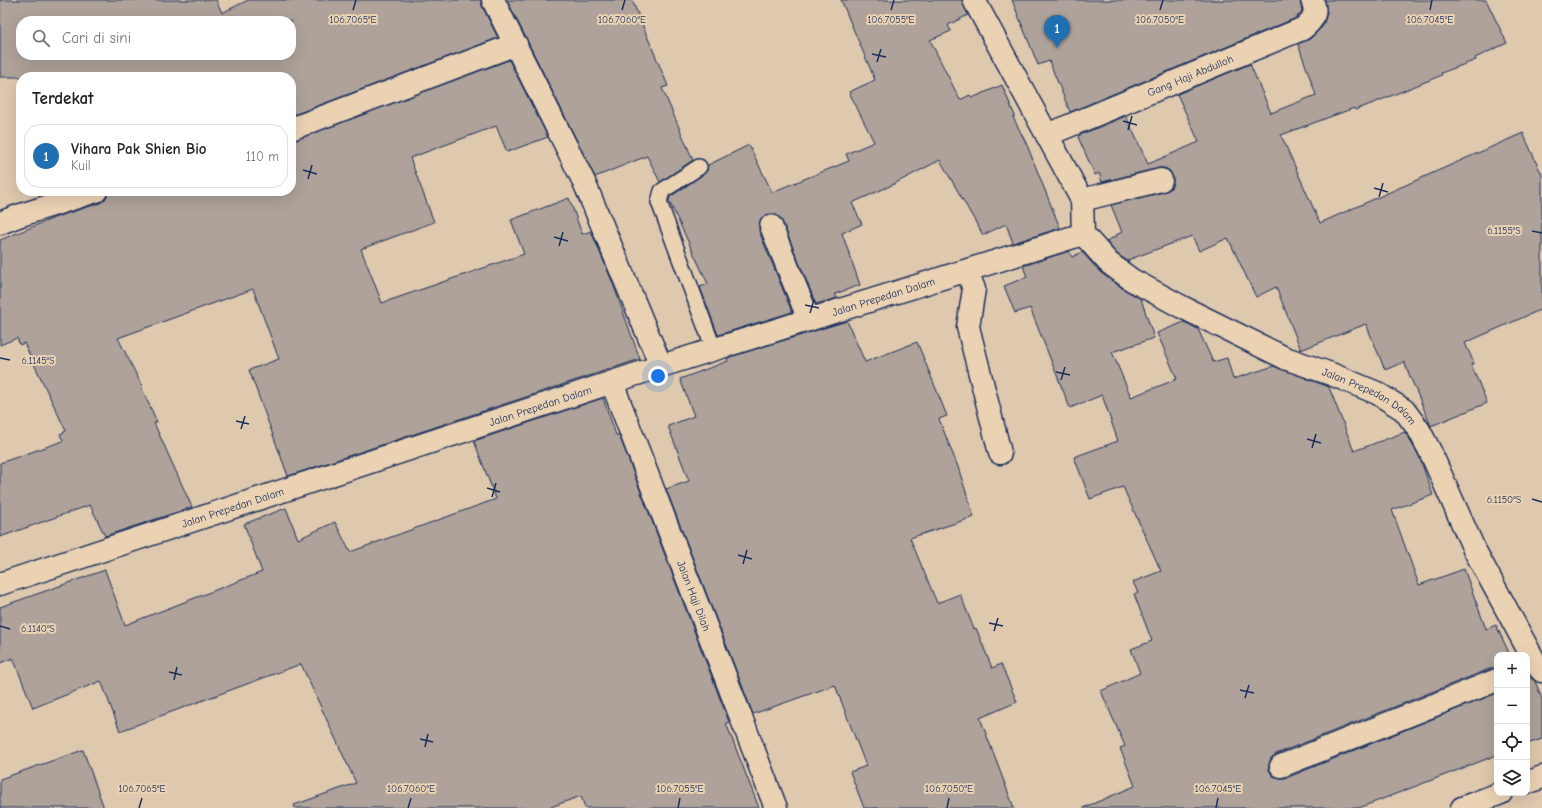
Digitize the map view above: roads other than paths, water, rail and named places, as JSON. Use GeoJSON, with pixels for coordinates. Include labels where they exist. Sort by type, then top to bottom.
{"type":"FeatureCollection","features":[{"type":"Feature","properties":{"kind":"street"},"geometry":{"type":"LineString","coordinates":[[493,0],[584,182],[661,366]]}},
{"type":"Feature","properties":{"kind":"street"},"geometry":{"type":"LineString","coordinates":[[974,0],[1082,200],[1083,234]]}},
{"type":"Feature","properties":{"kind":"street","name":"Gang Haji Abdulloh"},"geometry":{"type":"LineString","coordinates":[[1047,135],[1302,29],[1312,22],[1315,6],[1312,0]]}},
{"type":"Feature","properties":{"kind":"street"},"geometry":{"type":"LineString","coordinates":[[296,126],[516,44]]}},
{"type":"Feature","properties":{"kind":"street"},"geometry":{"type":"LineString","coordinates":[[1082,200],[1161,180]]}},
{"type":"Feature","properties":{"kind":"street"},"geometry":{"type":"LineString","coordinates":[[0,223],[80,196]]}},
{"type":"Feature","properties":{"kind":"street"},"geometry":{"type":"LineString","coordinates":[[771,226],[810,320]]}},
{"type":"Feature","properties":{"kind":"street","name":"Jalan Prepedan Dalam"},"geometry":{"type":"LineString","coordinates":[[0,584],[661,366],[1083,234],[1109,263],[1132,280],[1182,307],[1285,358],[1331,374],[1377,393],[1404,410],[1419,430],[1430,451],[1474,549],[1535,667]]}},
{"type":"Feature","properties":{"kind":"street"},"geometry":{"type":"LineString","coordinates":[[967,271],[974,289],[968,327],[1000,453]]}},
{"type":"Feature","properties":{"kind":"street","name":"Jalan Haji Dilah"},"geometry":{"type":"LineString","coordinates":[[612,383],[776,808]]}},
{"type":"Feature","properties":{"kind":"street"},"geometry":{"type":"LineString","coordinates":[[1281,766],[1494,681]]}},
{"type":"Feature","properties":{"kind":"street"},"geometry":{"type":"LineString","coordinates":[[1530,782],[1542,777]]}},
{"type":"Feature","properties":{"kind":"street"},"geometry":{"type":"LineString","coordinates":[[1462,808],[1494,796]]}},
{"type":"Feature","properties":{"kind":"lane"},"geometry":{"type":"LineString","coordinates":[[699,168],[662,191],[659,202],[714,350]]}},
{"type":"Feature","properties":{"kind":"place","name":"Vihara Pak Shien Bio"},"geometry":{"type":"Point","coordinates":[1057,48]}}]}
